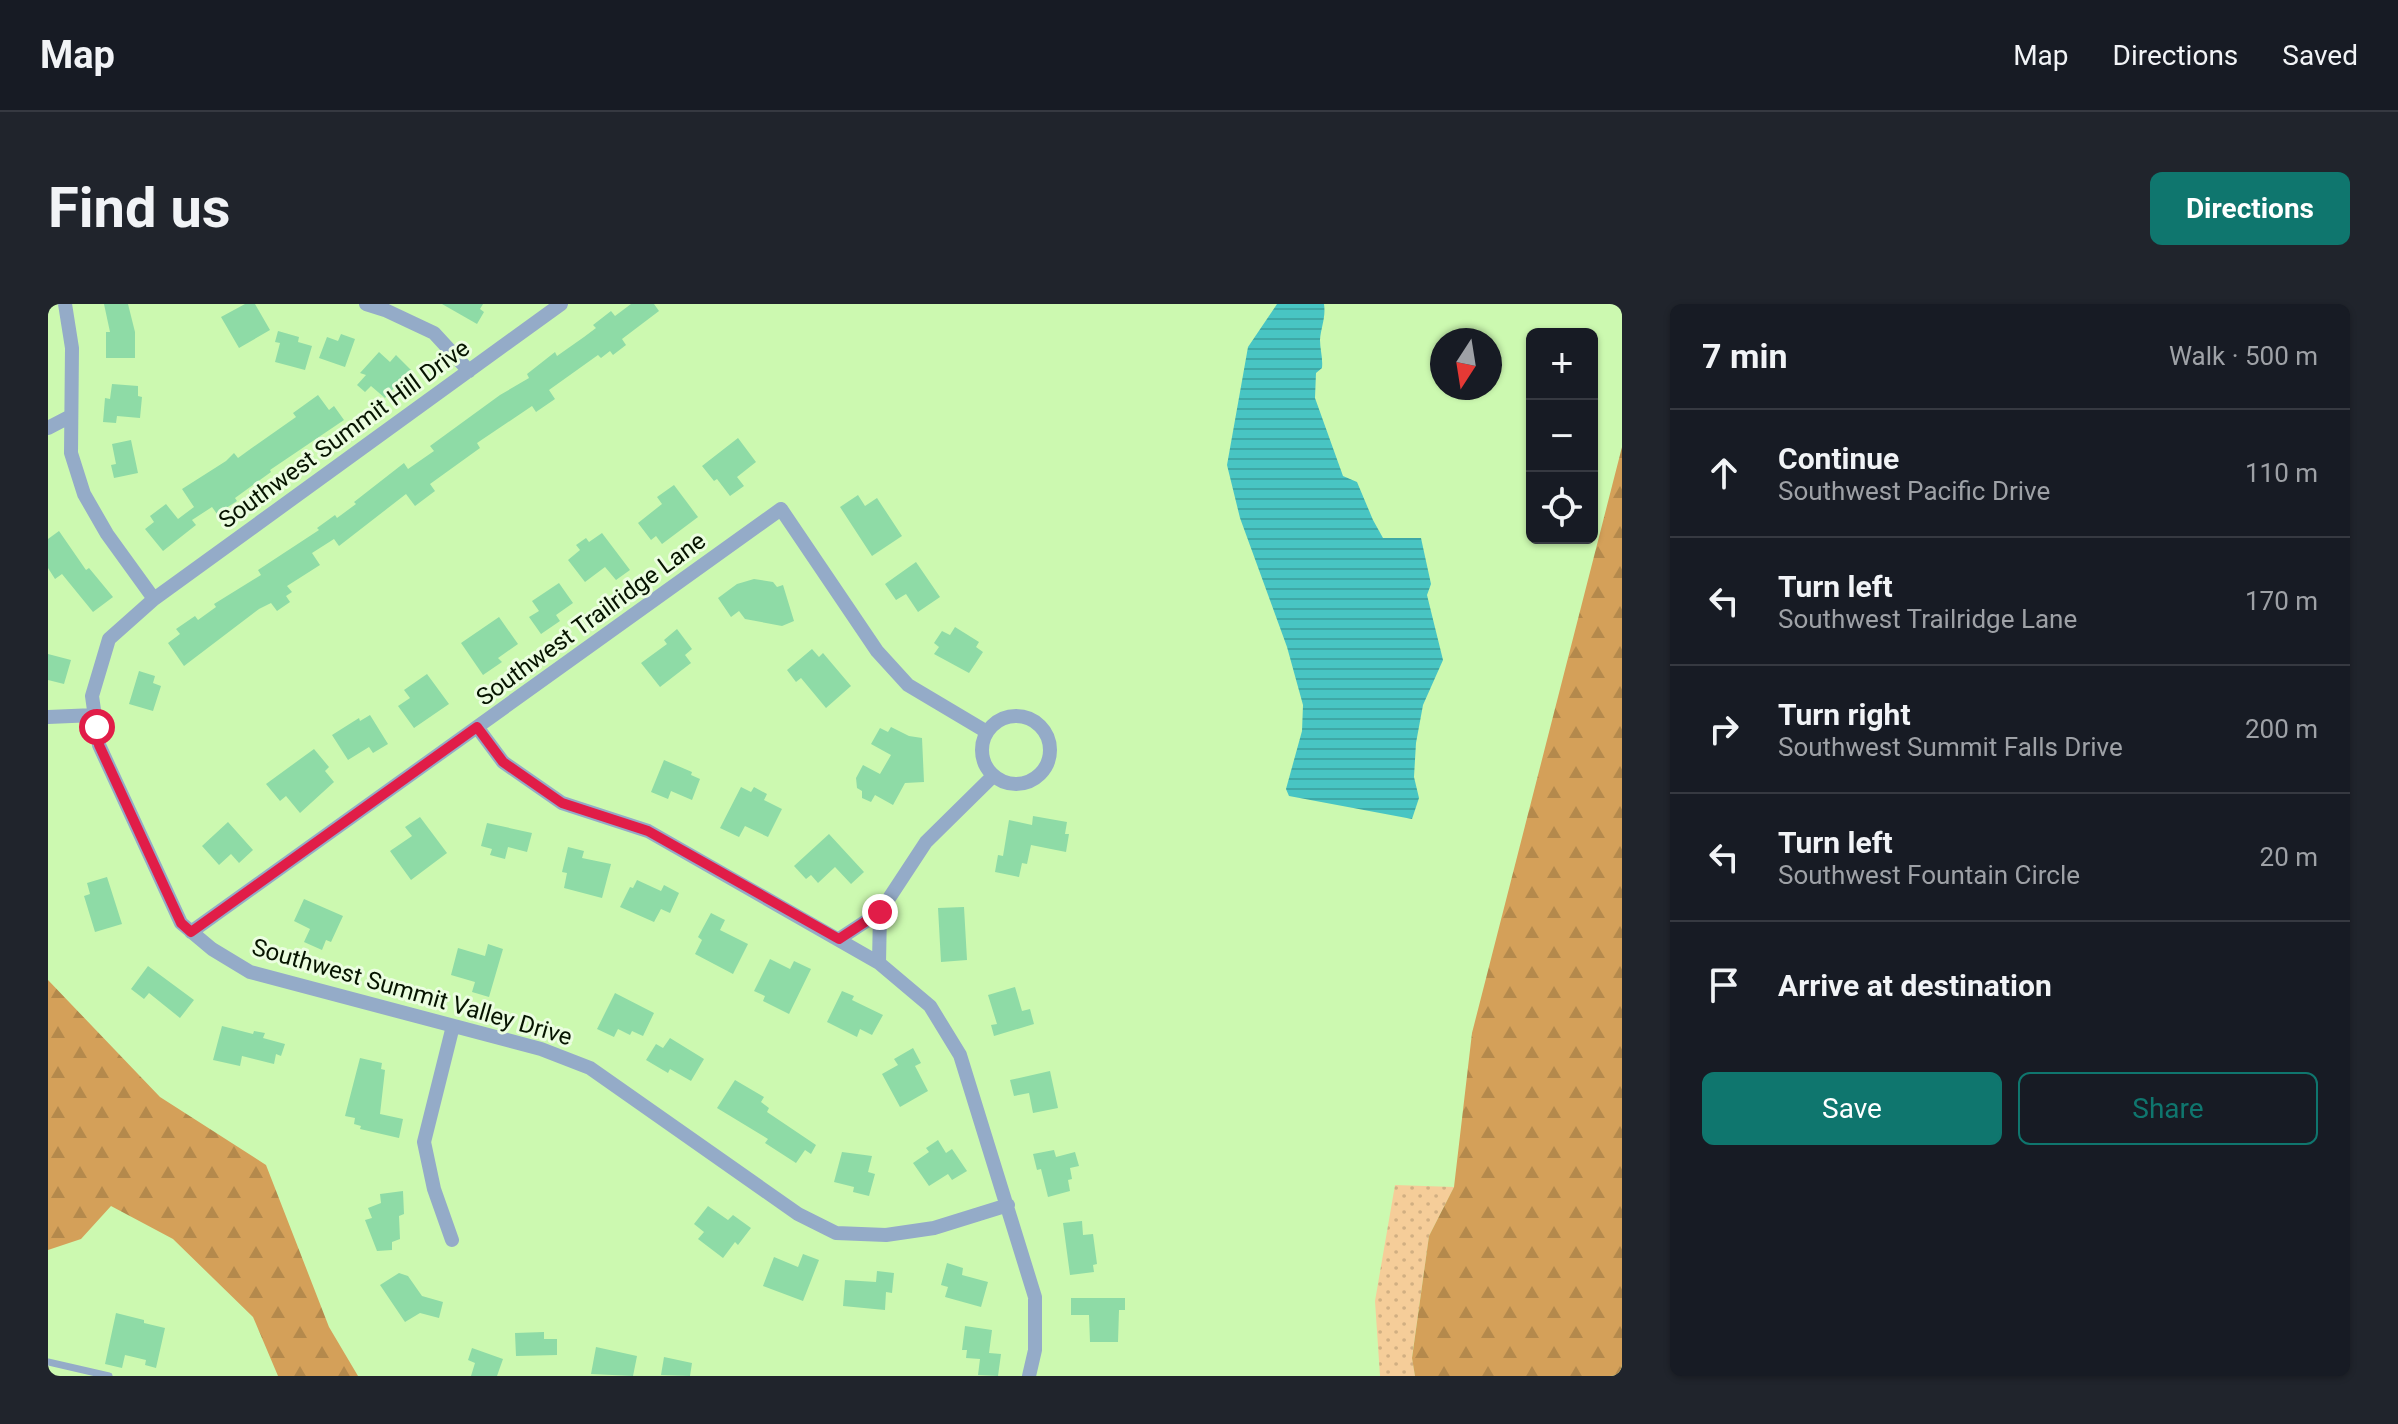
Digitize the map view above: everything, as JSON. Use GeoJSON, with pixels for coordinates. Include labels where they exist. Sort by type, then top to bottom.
{"type":"FeatureCollection","features":[{"type":"Feature","properties":{"kind":"street"},"geometry":{"type":"LineString","coordinates":[[65,304],[72,348],[71,453],[84,494],[107,534],[154,599]]}},
{"type":"Feature","properties":{"kind":"street"},"geometry":{"type":"LineString","coordinates":[[366,304],[434,333],[469,371]]}},
{"type":"Feature","properties":{"kind":"street","name":"Southwest Summit Hill Drive"},"geometry":{"type":"LineString","coordinates":[[191,932],[181,923],[99,745],[92,696],[109,639],[154,599],[561,304]]}},
{"type":"Feature","properties":{"kind":"street"},"geometry":{"type":"LineString","coordinates":[[48,428],[71,416]]}},
{"type":"Feature","properties":{"kind":"street","name":"Southwest Trailridge Lane"},"geometry":{"type":"LineString","coordinates":[[191,932],[781,509],[877,651],[908,685],[987,732]]}},
{"type":"Feature","properties":{"kind":"street"},"geometry":{"type":"LineString","coordinates":[[48,717],[95,715]]}},
{"type":"Feature","properties":{"kind":"street"},"geometry":{"type":"LineString","coordinates":[[1016,716],[1027,717],[1045,731],[1051,752],[1043,773],[1024,784],[1002,782],[993,776],[982,755],[987,732],[995,723],[1016,716]]}},
{"type":"Feature","properties":{"kind":"street"},"geometry":{"type":"LineString","coordinates":[[477,727],[503,762],[562,803],[648,831],[879,963],[930,1006],[960,1055],[1035,1297],[1035,1350],[1029,1376]]}},
{"type":"Feature","properties":{"kind":"street"},"geometry":{"type":"LineString","coordinates":[[839,939],[880,912],[926,842],[993,776]]}},
{"type":"Feature","properties":{"kind":"street"},"geometry":{"type":"LineString","coordinates":[[879,963],[880,912]]}},
{"type":"Feature","properties":{"kind":"street","name":"Southwest Summit Valley Drive"},"geometry":{"type":"LineString","coordinates":[[191,932],[250,972],[541,1049],[590,1068],[798,1214],[836,1233],[886,1235],[934,1228],[1008,1205]]}},
{"type":"Feature","properties":{"kind":"street"},"geometry":{"type":"LineString","coordinates":[[452,1240],[434,1189],[424,1142],[453,1026]]}},
{"type":"Feature","properties":{"kind":"lane"},"geometry":{"type":"LineString","coordinates":[[48,1362],[109,1376]]}},
{"type":"Feature","properties":{"kind":"shaded area"},"geometry":{"type":"Polygon","coordinates":[[[1395,1185],[1454,1187],[1429,1236],[1412,1357],[1415,1376],[1380,1376],[1375,1301],[1395,1185]]]}},
{"type":"Feature","properties":{"kind":"green space"},"geometry":{"type":"Polygon","coordinates":[[[1622,447],[1622,1376],[1415,1376],[1412,1358],[1429,1236],[1454,1187],[1472,1033],[1622,447]]]}},
{"type":"Feature","properties":{"kind":"green space"},"geometry":{"type":"Polygon","coordinates":[[[48,980],[160,1097],[266,1165],[329,1327],[358,1376],[278,1376],[253,1317],[173,1239],[111,1206],[81,1239],[48,1250],[48,980]]]}},
{"type":"Feature","properties":{"kind":"water"},"geometry":{"type":"Polygon","coordinates":[[[1277,304],[1324,304],[1320,340],[1322,368],[1316,373],[1315,398],[1343,476],[1357,482],[1383,538],[1421,538],[1431,584],[1427,595],[1443,660],[1423,705],[1414,777],[1419,798],[1412,819],[1289,796],[1286,789],[1302,731],[1303,705],[1287,647],[1240,518],[1227,465],[1248,347],[1277,304]]]}},
{"type":"Feature","properties":{"kind":"building"},"geometry":{"type":"Polygon","coordinates":[[[104,304],[128,304],[135,332],[135,358],[106,358],[106,332],[110,332],[104,304]]]}},
{"type":"Feature","properties":{"kind":"building"},"geometry":{"type":"Polygon","coordinates":[[[245,304],[255,304],[270,330],[239,348],[221,317],[245,304]]]}},
{"type":"Feature","properties":{"kind":"building"},"geometry":{"type":"Polygon","coordinates":[[[442,304],[483,304],[480,309],[484,312],[477,324],[442,304]]]}},
{"type":"Feature","properties":{"kind":"building"},"geometry":{"type":"Polygon","coordinates":[[[631,304],[654,304],[659,311],[622,339],[626,345],[613,355],[610,351],[601,358],[598,355],[549,390],[555,399],[536,412],[532,406],[477,443],[480,448],[430,484],[435,491],[415,506],[406,494],[339,546],[334,539],[312,553],[320,565],[287,586],[292,592],[286,596],[290,602],[277,611],[271,603],[259,609],[184,666],[168,643],[180,634],[176,629],[195,616],[198,620],[216,607],[214,604],[261,575],[258,570],[319,530],[317,528],[335,515],[337,518],[404,463],[408,469],[434,451],[430,446],[500,395],[529,378],[527,374],[555,352],[557,356],[584,337],[596,328],[593,325],[611,311],[615,316],[631,304]]]}},
{"type":"Feature","properties":{"kind":"building"},"geometry":{"type":"Polygon","coordinates":[[[278,331],[299,337],[298,342],[312,346],[305,370],[275,362],[280,343],[275,342],[278,331]]]}},
{"type":"Feature","properties":{"kind":"building"},"geometry":{"type":"Polygon","coordinates":[[[341,334],[355,339],[345,367],[319,358],[327,337],[338,341],[341,334]]]}},
{"type":"Feature","properties":{"kind":"building"},"geometry":{"type":"Polygon","coordinates":[[[379,352],[390,362],[396,355],[411,370],[385,398],[371,386],[365,392],[357,385],[366,375],[360,373],[379,352]]]}},
{"type":"Feature","properties":{"kind":"building"},"geometry":{"type":"Polygon","coordinates":[[[112,384],[138,386],[138,396],[142,397],[140,418],[117,416],[116,423],[103,422],[105,398],[110,399],[112,384]]]}},
{"type":"Feature","properties":{"kind":"building"},"geometry":{"type":"Polygon","coordinates":[[[318,395],[329,410],[334,406],[344,420],[270,470],[235,498],[237,501],[217,514],[212,507],[192,520],[196,525],[163,551],[145,529],[154,522],[150,516],[166,504],[178,519],[194,507],[182,489],[234,453],[238,458],[296,417],[293,413],[318,395]]]}},
{"type":"Feature","properties":{"kind":"building"},"geometry":{"type":"Polygon","coordinates":[[[738,438],[756,462],[737,477],[744,486],[730,496],[702,466],[738,438]]]}},
{"type":"Feature","properties":{"kind":"building"},"geometry":{"type":"Polygon","coordinates":[[[131,440],[138,473],[114,478],[111,465],[116,464],[112,444],[131,440]]]}},
{"type":"Feature","properties":{"kind":"building"},"geometry":{"type":"Polygon","coordinates":[[[674,485],[698,517],[662,544],[656,536],[651,540],[638,523],[662,504],[657,497],[674,485]]]}},
{"type":"Feature","properties":{"kind":"building"},"geometry":{"type":"Polygon","coordinates":[[[858,495],[865,506],[877,498],[902,536],[872,556],[840,507],[858,495]]]}},
{"type":"Feature","properties":{"kind":"building"},"geometry":{"type":"Polygon","coordinates":[[[59,531],[86,570],[89,568],[113,597],[93,612],[62,574],[55,579],[48,568],[48,539],[59,531]]]}},
{"type":"Feature","properties":{"kind":"building"},"geometry":{"type":"Polygon","coordinates":[[[602,533],[630,570],[616,580],[605,567],[585,582],[568,560],[580,550],[576,545],[586,538],[589,542],[602,533]]]}},
{"type":"Feature","properties":{"kind":"building"},"geometry":{"type":"Polygon","coordinates":[[[916,562],[940,597],[918,612],[906,594],[896,600],[885,584],[916,562]]]}},
{"type":"Feature","properties":{"kind":"building"},"geometry":{"type":"Polygon","coordinates":[[[754,579],[773,582],[777,587],[783,585],[794,621],[782,626],[745,619],[739,611],[731,617],[718,598],[737,584],[754,579]]]}},
{"type":"Feature","properties":{"kind":"building"},"geometry":{"type":"Polygon","coordinates":[[[559,583],[573,603],[556,615],[560,621],[541,634],[529,617],[539,611],[532,601],[559,583]]]}},
{"type":"Feature","properties":{"kind":"building"},"geometry":{"type":"Polygon","coordinates":[[[499,617],[518,644],[498,658],[502,662],[483,675],[461,643],[499,617]]]}},
{"type":"Feature","properties":{"kind":"building"},"geometry":{"type":"Polygon","coordinates":[[[955,627],[979,642],[976,647],[983,652],[969,673],[934,654],[939,647],[934,643],[942,631],[950,635],[955,627]]]}},
{"type":"Feature","properties":{"kind":"building"},"geometry":{"type":"Polygon","coordinates":[[[677,629],[692,649],[685,655],[691,663],[660,687],[641,663],[667,644],[664,640],[677,629]]]}},
{"type":"Feature","properties":{"kind":"building"},"geometry":{"type":"Polygon","coordinates":[[[812,649],[819,657],[823,653],[851,686],[826,708],[801,678],[796,682],[787,670],[812,649]]]}},
{"type":"Feature","properties":{"kind":"building"},"geometry":{"type":"Polygon","coordinates":[[[48,654],[71,660],[64,684],[48,680],[48,654]]]}},
{"type":"Feature","properties":{"kind":"building"},"geometry":{"type":"Polygon","coordinates":[[[139,671],[155,676],[153,683],[161,686],[153,711],[129,704],[139,671]]]}},
{"type":"Feature","properties":{"kind":"building"},"geometry":{"type":"Polygon","coordinates":[[[427,674],[449,704],[414,728],[398,706],[410,698],[404,690],[427,674]]]}},
{"type":"Feature","properties":{"kind":"building"},"geometry":{"type":"Polygon","coordinates":[[[370,715],[388,744],[373,753],[369,747],[348,760],[332,735],[359,718],[360,721],[370,715]]]}},
{"type":"Feature","properties":{"kind":"building"},"geometry":{"type":"Polygon","coordinates":[[[891,727],[909,736],[922,738],[924,782],[905,783],[893,805],[875,795],[871,802],[862,798],[856,778],[863,765],[880,774],[891,755],[871,744],[880,728],[888,732],[891,727]]]}},
{"type":"Feature","properties":{"kind":"building"},"geometry":{"type":"Polygon","coordinates":[[[314,749],[329,767],[325,771],[334,782],[300,813],[286,796],[280,801],[266,784],[314,749]]]}},
{"type":"Feature","properties":{"kind":"building"},"geometry":{"type":"Polygon","coordinates":[[[664,760],[692,772],[691,775],[700,779],[692,800],[671,791],[668,799],[651,792],[664,760]]]}},
{"type":"Feature","properties":{"kind":"building"},"geometry":{"type":"Polygon","coordinates":[[[741,787],[751,792],[754,787],[767,794],[764,800],[782,809],[768,837],[745,826],[739,837],[720,828],[741,787]]]}},
{"type":"Feature","properties":{"kind":"building"},"geometry":{"type":"Polygon","coordinates":[[[1033,816],[1067,822],[1066,852],[1031,845],[1027,864],[1022,863],[1019,877],[995,872],[998,855],[1003,856],[1009,820],[1032,825],[1033,816]]]}},
{"type":"Feature","properties":{"kind":"building"},"geometry":{"type":"Polygon","coordinates":[[[420,817],[447,853],[411,880],[390,851],[412,836],[405,827],[420,817]]]}},
{"type":"Feature","properties":{"kind":"building"},"geometry":{"type":"Polygon","coordinates":[[[228,822],[253,850],[239,863],[231,854],[219,865],[202,846],[228,822]]]}},
{"type":"Feature","properties":{"kind":"building"},"geometry":{"type":"Polygon","coordinates":[[[487,823],[532,833],[527,852],[508,847],[505,859],[490,855],[492,849],[481,846],[487,823]]]}},
{"type":"Feature","properties":{"kind":"building"},"geometry":{"type":"Polygon","coordinates":[[[829,834],[864,872],[851,884],[835,867],[818,883],[811,875],[806,879],[794,866],[829,834]]]}},
{"type":"Feature","properties":{"kind":"building"},"geometry":{"type":"Polygon","coordinates":[[[568,847],[584,851],[582,858],[611,864],[602,898],[564,888],[567,873],[562,872],[568,847]]]}},
{"type":"Feature","properties":{"kind":"building"},"geometry":{"type":"Polygon","coordinates":[[[107,877],[122,924],[95,932],[84,896],[90,894],[87,883],[107,877]]]}},
{"type":"Feature","properties":{"kind":"building"},"geometry":{"type":"Polygon","coordinates":[[[637,880],[661,891],[664,885],[679,893],[670,913],[661,909],[654,922],[620,907],[637,880]]]}},
{"type":"Feature","properties":{"kind":"building"},"geometry":{"type":"Polygon","coordinates":[[[304,899],[343,916],[331,942],[326,940],[322,950],[304,942],[310,929],[294,921],[304,899]]]}},
{"type":"Feature","properties":{"kind":"building"},"geometry":{"type":"Polygon","coordinates":[[[964,907],[967,960],[941,962],[938,908],[964,907]]]}},
{"type":"Feature","properties":{"kind":"building"},"geometry":{"type":"Polygon","coordinates":[[[711,913],[725,920],[720,930],[748,944],[733,974],[695,954],[702,940],[698,937],[711,913]]]}},
{"type":"Feature","properties":{"kind":"building"},"geometry":{"type":"Polygon","coordinates":[[[488,944],[503,949],[489,997],[472,992],[475,982],[451,975],[458,948],[485,956],[488,944]]]}},
{"type":"Feature","properties":{"kind":"building"},"geometry":{"type":"Polygon","coordinates":[[[770,959],[790,969],[794,961],[811,969],[789,1014],[763,1001],[765,996],[754,991],[770,959]]]}},
{"type":"Feature","properties":{"kind":"building"},"geometry":{"type":"Polygon","coordinates":[[[148,966],[194,1000],[180,1018],[149,993],[144,999],[131,989],[148,966]]]}},
{"type":"Feature","properties":{"kind":"building"},"geometry":{"type":"Polygon","coordinates":[[[1015,987],[1022,1011],[1030,1009],[1034,1024],[994,1036],[991,1025],[997,1024],[988,995],[1015,987]]]}},
{"type":"Feature","properties":{"kind":"building"},"geometry":{"type":"Polygon","coordinates":[[[842,991],[854,996],[852,1000],[883,1015],[872,1035],[860,1029],[857,1037],[827,1022],[842,991]]]}},
{"type":"Feature","properties":{"kind":"building"},"geometry":{"type":"Polygon","coordinates":[[[615,993],[654,1013],[643,1036],[632,1031],[630,1035],[618,1029],[614,1037],[597,1029],[615,993]]]}},
{"type":"Feature","properties":{"kind":"building"},"geometry":{"type":"Polygon","coordinates":[[[222,1026],[253,1034],[254,1031],[265,1033],[263,1038],[285,1044],[281,1056],[276,1054],[274,1064],[242,1056],[240,1066],[213,1060],[222,1026]]]}},
{"type":"Feature","properties":{"kind":"building"},"geometry":{"type":"Polygon","coordinates":[[[670,1038],[704,1059],[691,1081],[670,1069],[668,1073],[646,1060],[656,1044],[663,1048],[670,1038]]]}},
{"type":"Feature","properties":{"kind":"building"},"geometry":{"type":"Polygon","coordinates":[[[913,1048],[921,1063],[915,1066],[928,1091],[900,1107],[882,1074],[898,1065],[894,1059],[913,1048]]]}},
{"type":"Feature","properties":{"kind":"building"},"geometry":{"type":"Polygon","coordinates":[[[360,1058],[382,1063],[381,1069],[385,1070],[380,1114],[403,1119],[399,1138],[360,1129],[361,1126],[354,1124],[355,1118],[345,1116],[360,1058]]]}},
{"type":"Feature","properties":{"kind":"building"},"geometry":{"type":"Polygon","coordinates":[[[1050,1071],[1058,1108],[1033,1113],[1029,1093],[1014,1096],[1010,1080],[1050,1071]]]}},
{"type":"Feature","properties":{"kind":"building"},"geometry":{"type":"Polygon","coordinates":[[[735,1080],[764,1097],[761,1102],[769,1108],[767,1112],[816,1145],[811,1154],[805,1150],[796,1163],[765,1143],[768,1139],[717,1108],[735,1080]]]}},
{"type":"Feature","properties":{"kind":"building"},"geometry":{"type":"Polygon","coordinates":[[[938,1140],[946,1153],[952,1149],[967,1171],[952,1180],[948,1174],[929,1186],[913,1163],[929,1152],[926,1148],[938,1140]]]}},
{"type":"Feature","properties":{"kind":"building"},"geometry":{"type":"Polygon","coordinates":[[[1054,1150],[1056,1157],[1075,1152],[1079,1166],[1070,1168],[1070,1191],[1048,1197],[1041,1169],[1037,1170],[1033,1154],[1054,1150]]]}},
{"type":"Feature","properties":{"kind":"building"},"geometry":{"type":"Polygon","coordinates":[[[842,1152],[872,1156],[868,1172],[875,1174],[869,1196],[853,1192],[854,1187],[834,1182],[842,1152]]]}},
{"type":"Feature","properties":{"kind":"building"},"geometry":{"type":"Polygon","coordinates":[[[403,1191],[404,1214],[399,1216],[400,1239],[392,1242],[392,1250],[377,1251],[365,1220],[372,1218],[368,1208],[381,1203],[380,1194],[403,1191]]]}},
{"type":"Feature","properties":{"kind":"building"},"geometry":{"type":"Polygon","coordinates":[[[708,1206],[728,1220],[733,1215],[751,1228],[723,1258],[698,1239],[704,1232],[694,1224],[708,1206]]]}},
{"type":"Feature","properties":{"kind":"building"},"geometry":{"type":"Polygon","coordinates":[[[1082,1221],[1083,1235],[1093,1234],[1097,1264],[1093,1265],[1094,1272],[1070,1275],[1063,1223],[1082,1221]]]}},
{"type":"Feature","properties":{"kind":"building"},"geometry":{"type":"Polygon","coordinates":[[[803,1254],[819,1260],[803,1301],[763,1286],[774,1257],[798,1267],[803,1254]]]}},
{"type":"Feature","properties":{"kind":"building"},"geometry":{"type":"Polygon","coordinates":[[[947,1263],[963,1268],[962,1275],[988,1282],[981,1307],[945,1297],[948,1287],[941,1285],[947,1263]]]}},
{"type":"Feature","properties":{"kind":"building"},"geometry":{"type":"Polygon","coordinates":[[[877,1271],[894,1273],[892,1293],[886,1292],[885,1310],[843,1306],[845,1280],[876,1282],[877,1271]]]}},
{"type":"Feature","properties":{"kind":"building"},"geometry":{"type":"Polygon","coordinates":[[[399,1273],[408,1276],[422,1296],[443,1302],[439,1318],[420,1313],[405,1322],[380,1285],[399,1273]]]}},
{"type":"Feature","properties":{"kind":"building"},"geometry":{"type":"Polygon","coordinates":[[[1071,1298],[1125,1298],[1125,1310],[1119,1310],[1118,1342],[1090,1342],[1089,1315],[1071,1315],[1071,1298]]]}},
{"type":"Feature","properties":{"kind":"building"},"geometry":{"type":"Polygon","coordinates":[[[116,1313],[165,1328],[156,1368],[145,1365],[146,1360],[125,1355],[122,1368],[105,1364],[116,1313]]]}},
{"type":"Feature","properties":{"kind":"building"},"geometry":{"type":"Polygon","coordinates":[[[965,1326],[992,1330],[989,1353],[1001,1354],[998,1376],[978,1375],[980,1359],[966,1358],[967,1350],[962,1350],[965,1326]]]}},
{"type":"Feature","properties":{"kind":"building"},"geometry":{"type":"Polygon","coordinates":[[[544,1332],[544,1339],[557,1339],[557,1355],[516,1356],[515,1333],[544,1332]]]}},
{"type":"Feature","properties":{"kind":"building"},"geometry":{"type":"Polygon","coordinates":[[[596,1347],[637,1356],[633,1376],[591,1374],[596,1347]]]}},
{"type":"Feature","properties":{"kind":"building"},"geometry":{"type":"Polygon","coordinates":[[[472,1348],[503,1359],[497,1376],[471,1376],[475,1363],[468,1360],[472,1348]]]}},
{"type":"Feature","properties":{"kind":"building"},"geometry":{"type":"Polygon","coordinates":[[[664,1357],[692,1363],[690,1376],[661,1375],[664,1357]]]}},
{"type":"Feature","properties":{"kind":"route"},"geometry":{"type":"LineString","coordinates":[[97,727],[99,745],[181,923],[191,932],[477,727],[503,762],[562,803],[648,831],[839,939],[880,912]]}}]}
